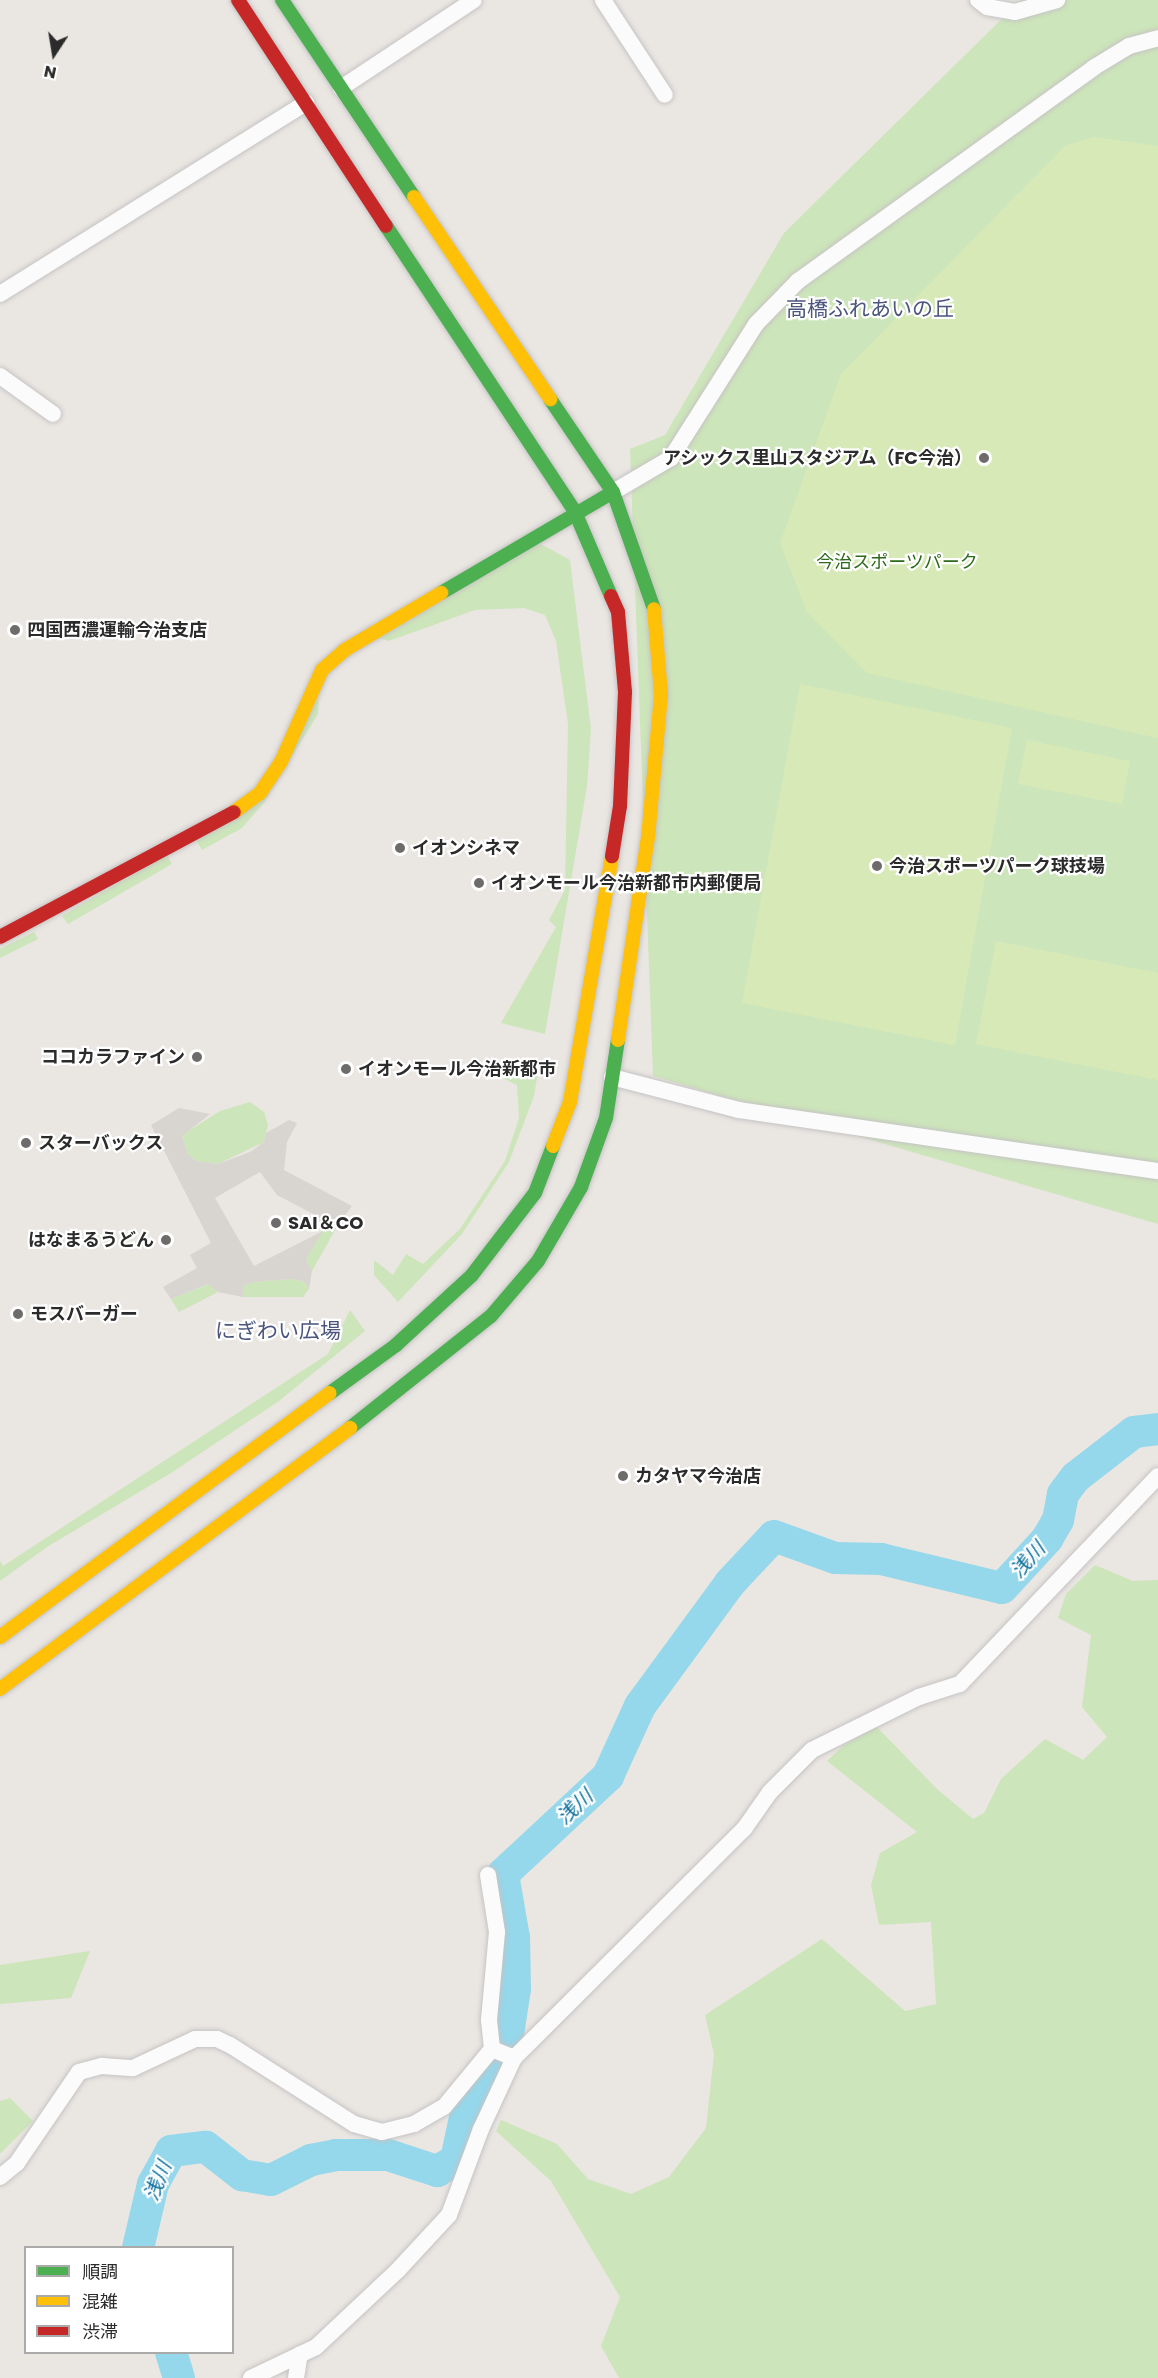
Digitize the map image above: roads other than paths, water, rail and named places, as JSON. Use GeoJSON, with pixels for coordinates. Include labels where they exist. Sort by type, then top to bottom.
{"type":"FeatureCollection","features":[{"type":"Feature","properties":{"kind":"street"},"geometry":{"type":"LineString","coordinates":[[0,1637],[396,1346],[472,1275],[535,1193],[570,1102],[620,806],[626,692],[618,612],[575,512],[238,0]]}},
{"type":"Feature","properties":{"kind":"street"},"geometry":{"type":"LineString","coordinates":[[0,1689],[429,1370],[491,1316],[538,1261],[581,1187],[606,1118],[648,838],[662,694],[653,603],[613,492],[282,0]]}},
{"type":"Feature","properties":{"kind":"street"},"geometry":{"type":"LineString","coordinates":[[341,88],[474,0]]}},
{"type":"Feature","properties":{"kind":"street"},"geometry":{"type":"LineString","coordinates":[[603,0],[665,95]]}},
{"type":"Feature","properties":{"kind":"street"},"geometry":{"type":"LineString","coordinates":[[978,0],[987,7],[1015,12],[1056,0]]}},
{"type":"Feature","properties":{"kind":"street"},"geometry":{"type":"LineString","coordinates":[[0,937],[225,818],[260,793],[281,762],[322,670],[345,650],[575,512],[671,458],[756,324],[798,281],[1093,68],[1129,46],[1158,38]]}},
{"type":"Feature","properties":{"kind":"street"},"geometry":{"type":"LineString","coordinates":[[0,294],[306,103]]}},
{"type":"Feature","properties":{"kind":"street"},"geometry":{"type":"LineString","coordinates":[[0,376],[53,414]]}},
{"type":"Feature","properties":{"kind":"street"},"geometry":{"type":"LineString","coordinates":[[612,1077],[739,1110],[1158,1171]]}},
{"type":"Feature","properties":{"kind":"street"},"geometry":{"type":"LineString","coordinates":[[251,2378],[316,2347],[398,2270],[449,2215],[481,2129],[514,2058],[744,1828],[770,1792],[812,1750],[919,1697],[960,1684],[1158,1476]]}},
{"type":"Feature","properties":{"kind":"street"},"geometry":{"type":"LineString","coordinates":[[0,2177],[17,2163],[80,2072],[102,2066],[133,2068],[195,2039],[217,2039],[230,2045],[354,2124],[382,2132],[414,2124],[444,2107],[492,2049],[489,2020],[497,1932],[488,1875]]}},
{"type":"Feature","properties":{"kind":"street"},"geometry":{"type":"LineString","coordinates":[[492,2049],[514,2058]]}},
{"type":"Feature","properties":{"kind":"street"},"geometry":{"type":"LineString","coordinates":[[296,2378],[300,2354]]}},
{"type":"Feature","properties":{"kind":"waterway","name":"浅川"},"geometry":{"type":"LineString","coordinates":[[138,2246],[153,2184],[171,2151],[206,2147],[242,2175],[271,2180],[311,2160],[336,2155],[388,2155],[437,2171],[456,2160],[468,2103],[507,2041],[515,1989],[514,1938],[503,1874],[608,1776],[640,1706],[730,1583],[774,1536],[835,1558],[881,1559],[1002,1588],[1047,1539],[1058,1520],[1063,1494],[1076,1477],[1134,1432],[1158,1429]]}},
{"type":"Feature","properties":{"kind":"waterway","name":"浅川"},"geometry":{"type":"LineString","coordinates":[[172,2354],[179,2378]]}},
{"type":"Feature","properties":{"kind":"place","name":"アシックス里山スタジアム（FC今治）"},"geometry":{"type":"Point","coordinates":[984,458]}},
{"type":"Feature","properties":{"kind":"place","name":"四国西濃運輸今治支店"},"geometry":{"type":"Point","coordinates":[15,630]}},
{"type":"Feature","properties":{"kind":"place","name":"イオンシネマ"},"geometry":{"type":"Point","coordinates":[400,848]}},
{"type":"Feature","properties":{"kind":"place","name":"今治スポーツパーク球技場"},"geometry":{"type":"Point","coordinates":[877,866]}},
{"type":"Feature","properties":{"kind":"place","name":"イオンモール今治新都市内郵便局"},"geometry":{"type":"Point","coordinates":[479,883]}},
{"type":"Feature","properties":{"kind":"place","name":"ココカラファイン"},"geometry":{"type":"Point","coordinates":[197,1057]}},
{"type":"Feature","properties":{"kind":"place","name":"イオンモール今治新都市"},"geometry":{"type":"Point","coordinates":[346,1069]}},
{"type":"Feature","properties":{"kind":"place","name":"スターバックス"},"geometry":{"type":"Point","coordinates":[26,1143]}},
{"type":"Feature","properties":{"kind":"place","name":"SAI＆CO"},"geometry":{"type":"Point","coordinates":[276,1223]}},
{"type":"Feature","properties":{"kind":"place","name":"はなまるうどん"},"geometry":{"type":"Point","coordinates":[166,1240]}},
{"type":"Feature","properties":{"kind":"place","name":"モスバーガー"},"geometry":{"type":"Point","coordinates":[18,1314]}},
{"type":"Feature","properties":{"kind":"place","name":"カタヤマ今治店"},"geometry":{"type":"Point","coordinates":[623,1476]}},
{"type":"Feature","properties":{"kind":"district","name":"高橋ふれあいの丘"},"geometry":{"type":"Point","coordinates":[870,309]}},
{"type":"Feature","properties":{"kind":"district","name":"にぎわい広場"},"geometry":{"type":"Point","coordinates":[278,1331]}},
{"type":"Feature","properties":{"kind":"park label","name":"今治スポーツパーク"},"geometry":{"type":"Point","coordinates":[897,562]}}]}
